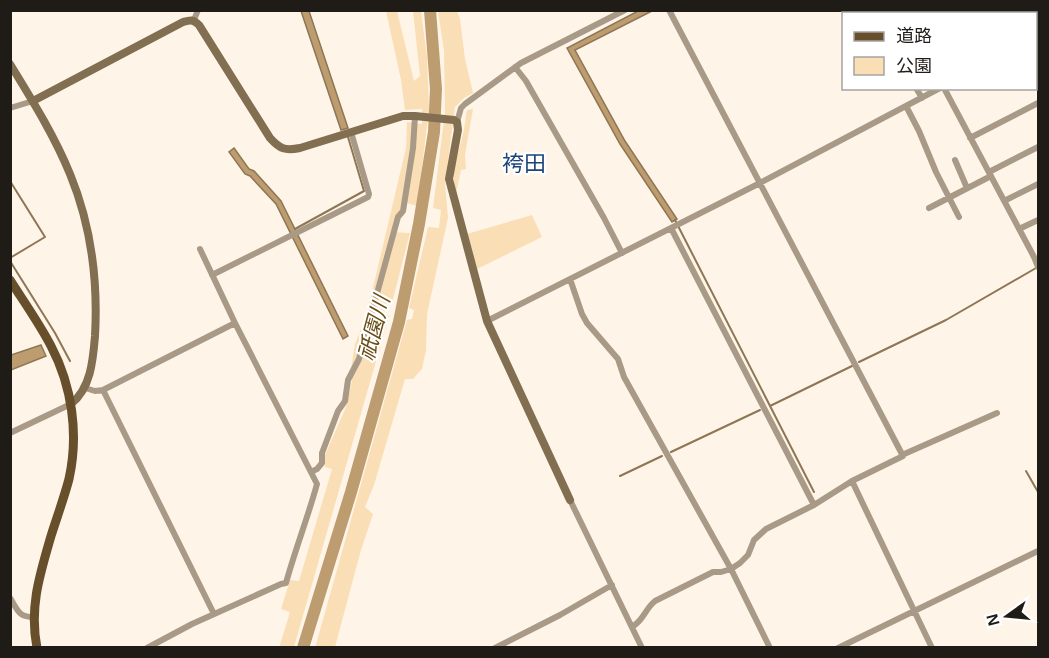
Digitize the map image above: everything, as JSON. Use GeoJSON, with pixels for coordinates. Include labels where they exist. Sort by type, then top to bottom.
{"type":"FeatureCollection","features":[{"type":"Feature","properties":{"kind":"main road"},"geometry":{"type":"LineString","coordinates":[[10,280],[52,346],[71,404],[74,442],[69,479],[38,581],[34,617],[37,648]]}},
{"type":"Feature","properties":{"kind":"street"},"geometry":{"type":"LineString","coordinates":[[194,20],[198,10]]}},
{"type":"Feature","properties":{"kind":"street"},"geometry":{"type":"LineString","coordinates":[[625,10],[514,67],[465,104],[455,121],[458,130],[449,179],[487,321],[642,648]]}},
{"type":"Feature","properties":{"kind":"street"},"geometry":{"type":"LineString","coordinates":[[669,10],[902,455]]}},
{"type":"Feature","properties":{"kind":"street"},"geometry":{"type":"LineString","coordinates":[[10,108],[33,101],[183,22],[194,20]]}},
{"type":"Feature","properties":{"kind":"street"},"geometry":{"type":"LineString","coordinates":[[194,20],[270,138],[285,149],[291,150],[403,116],[455,121]]}},
{"type":"Feature","properties":{"kind":"street"},"geometry":{"type":"LineString","coordinates":[[10,64],[54,139],[71,176],[90,246],[96,314],[94,348],[86,388],[81,395],[71,404],[10,433]]}},
{"type":"Feature","properties":{"kind":"street"},"geometry":{"type":"LineString","coordinates":[[514,67],[526,81],[622,253]]}},
{"type":"Feature","properties":{"kind":"street"},"geometry":{"type":"LineString","coordinates":[[917,90],[922,98]]}},
{"type":"Feature","properties":{"kind":"street"},"geometry":{"type":"LineString","coordinates":[[487,321],[938,90]]}},
{"type":"Feature","properties":{"kind":"street"},"geometry":{"type":"LineString","coordinates":[[943,90],[1036,256],[1038,267]]}},
{"type":"Feature","properties":{"kind":"street"},"geometry":{"type":"LineString","coordinates":[[970,138],[1038,104]]}},
{"type":"Feature","properties":{"kind":"street"},"geometry":{"type":"LineString","coordinates":[[906,106],[959,217]]}},
{"type":"Feature","properties":{"kind":"street"},"geometry":{"type":"LineString","coordinates":[[311,472],[322,463],[322,453],[338,411],[345,401],[348,380],[359,360],[398,217],[403,211],[413,148],[415,116]]}},
{"type":"Feature","properties":{"kind":"street"},"geometry":{"type":"LineString","coordinates":[[212,275],[368,197],[351,132]]}},
{"type":"Feature","properties":{"kind":"street"},"geometry":{"type":"LineString","coordinates":[[929,208],[1038,147]]}},
{"type":"Feature","properties":{"kind":"street"},"geometry":{"type":"LineString","coordinates":[[955,160],[967,188]]}},
{"type":"Feature","properties":{"kind":"street"},"geometry":{"type":"LineString","coordinates":[[1004,201],[1038,184]]}},
{"type":"Feature","properties":{"kind":"street"},"geometry":{"type":"LineString","coordinates":[[1019,229],[1038,220]]}},
{"type":"Feature","properties":{"kind":"street"},"geometry":{"type":"LineString","coordinates":[[671,228],[814,505]]}},
{"type":"Feature","properties":{"kind":"street"},"geometry":{"type":"LineString","coordinates":[[147,648],[214,614],[286,583],[317,484],[235,324],[200,249]]}},
{"type":"Feature","properties":{"kind":"street"},"geometry":{"type":"LineString","coordinates":[[570,279],[587,324],[618,360],[624,377],[731,569],[770,648]]}},
{"type":"Feature","properties":{"kind":"street"},"geometry":{"type":"LineString","coordinates":[[86,388],[95,391],[103,390],[235,324]]}},
{"type":"Feature","properties":{"kind":"street"},"geometry":{"type":"LineString","coordinates":[[103,390],[214,614]]}},
{"type":"Feature","properties":{"kind":"street"},"geometry":{"type":"LineString","coordinates":[[632,627],[640,622],[655,601],[712,572],[731,569],[740,563],[748,555],[754,540],[766,529],[814,505],[852,481],[902,455],[997,413]]}},
{"type":"Feature","properties":{"kind":"street"},"geometry":{"type":"LineString","coordinates":[[852,481],[932,648]]}},
{"type":"Feature","properties":{"kind":"street"},"geometry":{"type":"LineString","coordinates":[[838,648],[1038,551]]}},
{"type":"Feature","properties":{"kind":"street"},"geometry":{"type":"LineString","coordinates":[[495,648],[508,645],[612,585]]}},
{"type":"Feature","properties":{"kind":"street"},"geometry":{"type":"LineString","coordinates":[[10,598],[20,614],[25,617],[34,617]]}},
{"type":"Feature","properties":{"kind":"green space"},"geometry":{"type":"Polygon","coordinates":[[[386,11],[397,11],[414,81],[420,76],[413,11],[421,11],[427,56],[429,110],[417,206],[403,202],[391,232],[410,233],[392,303],[386,303],[384,313],[389,316],[294,647],[279,648],[290,612],[281,609],[290,580],[299,581],[332,469],[325,467],[325,455],[346,407],[352,381],[350,375],[355,344],[367,313],[406,148],[407,122],[422,124],[422,109],[405,110],[386,11]]]}},
{"type":"Feature","properties":{"kind":"green space"},"geometry":{"type":"Polygon","coordinates":[[[438,11],[457,11],[473,93],[455,107],[445,183],[448,218],[427,314],[426,350],[422,369],[413,379],[405,379],[374,485],[365,507],[373,514],[335,647],[315,648],[407,320],[412,319],[414,310],[409,308],[428,227],[439,228],[441,210],[433,208],[445,112],[444,51],[438,11]]]}},
{"type":"Feature","properties":{"kind":"green space"},"geometry":{"type":"Polygon","coordinates":[[[473,109],[465,155],[466,169],[461,170],[456,193],[455,163],[467,110],[473,109]]]}},
{"type":"Feature","properties":{"kind":"green space"},"geometry":{"type":"Polygon","coordinates":[[[532,215],[542,237],[477,269],[467,234],[532,215]]]}},
{"type":"Feature","properties":{"kind":"shaded area"},"geometry":{"type":"Polygon","coordinates":[[[640,10],[652,11],[575,50],[625,141],[677,219],[672,222],[620,144],[567,48],[640,10]]]}},
{"type":"Feature","properties":{"kind":"shaded area"},"geometry":{"type":"Polygon","coordinates":[[[301,11],[309,11],[348,128],[341,130],[301,11]]]}},
{"type":"Feature","properties":{"kind":"shaded area"},"geometry":{"type":"Polygon","coordinates":[[[234,148],[249,169],[254,171],[281,201],[348,336],[343,339],[276,204],[250,176],[245,174],[229,152],[234,148]]]}},
{"type":"Feature","properties":{"kind":"shaded area"},"geometry":{"type":"Polygon","coordinates":[[[41,345],[46,356],[11,370],[11,355],[41,345]]]}},
{"type":"Feature","properties":{"kind":"waterway","name":"祇園川"},"geometry":{"type":"LineString","coordinates":[[303,648],[351,492],[399,322],[419,224],[434,132],[436,89],[430,10]]}},
{"type":"Feature","properties":{"kind":"waterway"},"geometry":{"type":"LineString","coordinates":[[295,229],[364,191],[348,137]]}},
{"type":"Feature","properties":{"kind":"waterway"},"geometry":{"type":"LineString","coordinates":[[10,181],[45,237],[10,258]]}},
{"type":"Feature","properties":{"kind":"waterway"},"geometry":{"type":"LineString","coordinates":[[675,220],[814,492]]}},
{"type":"Feature","properties":{"kind":"waterway"},"geometry":{"type":"LineString","coordinates":[[10,261],[70,361]]}},
{"type":"Feature","properties":{"kind":"waterway"},"geometry":{"type":"LineString","coordinates":[[859,362],[946,320],[1036,268]]}},
{"type":"Feature","properties":{"kind":"waterway"},"geometry":{"type":"LineString","coordinates":[[770,406],[852,366]]}},
{"type":"Feature","properties":{"kind":"waterway"},"geometry":{"type":"LineString","coordinates":[[671,452],[760,410]]}},
{"type":"Feature","properties":{"kind":"waterway"},"geometry":{"type":"LineString","coordinates":[[620,476],[662,456]]}},
{"type":"Feature","properties":{"kind":"waterway"},"geometry":{"type":"LineString","coordinates":[[1026,471],[1038,492]]}},
{"type":"Feature","properties":{"kind":"district","name":"袴田"},"geometry":{"type":"Point","coordinates":[524,163]}}]}
